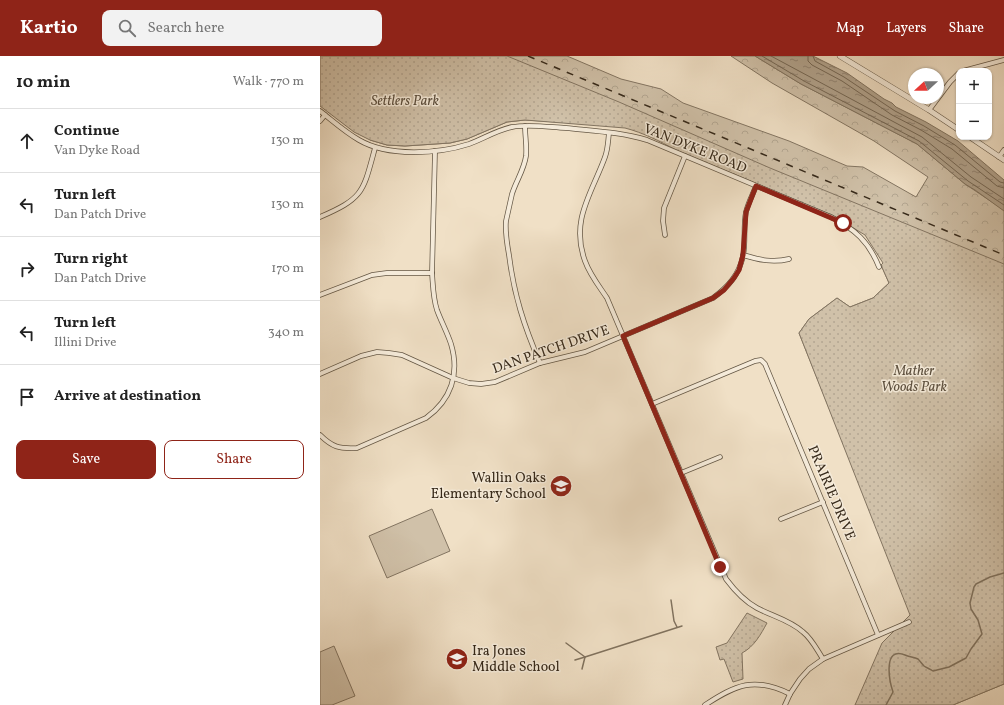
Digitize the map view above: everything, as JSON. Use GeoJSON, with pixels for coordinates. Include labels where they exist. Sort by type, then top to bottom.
{"type":"FeatureCollection","features":[{"type":"Feature","properties":{"kind":"street"},"geometry":{"type":"LineString","coordinates":[[840,56],[956,128]]}},
{"type":"Feature","properties":{"kind":"street"},"geometry":{"type":"LineString","coordinates":[[974,68],[1004,60]]}},
{"type":"Feature","properties":{"kind":"street"},"geometry":{"type":"LineString","coordinates":[[929,110],[956,76]]}},
{"type":"Feature","properties":{"kind":"street","name":"VAN DYKE ROAD"},"geometry":{"type":"LineString","coordinates":[[320,111],[360,141],[376,148],[404,152],[435,151],[465,145],[511,127],[536,125],[631,135],[685,156],[843,223],[863,240],[873,253],[879,267]]}},
{"type":"Feature","properties":{"kind":"street"},"geometry":{"type":"LineString","coordinates":[[320,121],[324,115]]}},
{"type":"Feature","properties":{"kind":"street"},"geometry":{"type":"LineString","coordinates":[[525,126],[526,157],[522,172],[512,193],[506,223],[507,242],[511,275],[525,328],[540,363]]}},
{"type":"Feature","properties":{"kind":"street"},"geometry":{"type":"LineString","coordinates":[[609,133],[605,155],[581,217],[581,246],[584,260],[589,272],[607,298],[726,579],[744,600],[756,608],[791,623],[804,632],[823,659]]}},
{"type":"Feature","properties":{"kind":"street"},"geometry":{"type":"LineString","coordinates":[[974,140],[1004,160]]}},
{"type":"Feature","properties":{"kind":"street"},"geometry":{"type":"LineString","coordinates":[[320,217],[353,201],[361,192],[376,148]]}},
{"type":"Feature","properties":{"kind":"street"},"geometry":{"type":"LineString","coordinates":[[999,157],[1004,150]]}},
{"type":"Feature","properties":{"kind":"street"},"geometry":{"type":"LineString","coordinates":[[320,434],[327,442],[335,447],[344,449],[356,448],[426,418],[436,411],[445,400],[450,390],[453,378],[453,355],[451,344],[437,309],[433,291],[432,273],[435,151]]}},
{"type":"Feature","properties":{"kind":"street"},"geometry":{"type":"LineString","coordinates":[[664,235],[664,208],[685,156]]}},
{"type":"Feature","properties":{"kind":"street","name":"DAN PATCH DRIVE"},"geometry":{"type":"LineString","coordinates":[[320,374],[361,356],[377,352],[402,355],[453,378],[469,383],[481,384],[494,382],[540,363],[585,352],[713,298],[724,290],[734,278],[743,255],[746,212],[756,186]]}},
{"type":"Feature","properties":{"kind":"street"},"geometry":{"type":"LineString","coordinates":[[743,255],[767,262],[779,262],[789,259]]}},
{"type":"Feature","properties":{"kind":"street"},"geometry":{"type":"LineString","coordinates":[[320,295],[372,275],[387,273],[432,273]]}},
{"type":"Feature","properties":{"kind":"street","name":"PRAIRIE DRIVE"},"geometry":{"type":"LineString","coordinates":[[652,404],[755,361],[761,360],[765,364],[878,635]]}},
{"type":"Feature","properties":{"kind":"street"},"geometry":{"type":"LineString","coordinates":[[681,473],[720,457]]}},
{"type":"Feature","properties":{"kind":"street"},"geometry":{"type":"LineString","coordinates":[[781,519],[823,502]]}},
{"type":"Feature","properties":{"kind":"street"},"geometry":{"type":"LineString","coordinates":[[785,705],[790,694],[805,674],[823,659],[909,622]]}},
{"type":"Feature","properties":{"kind":"street"},"geometry":{"type":"LineString","coordinates":[[704,705],[728,691],[741,686],[755,684],[777,688],[790,694]]}},
{"type":"Feature","properties":{"kind":"green space","name":"Mather Woods Park"},"geometry":{"type":"Polygon","coordinates":[[[320,56],[507,56],[619,102],[770,168],[1004,264],[1004,684],[953,705],[855,705],[882,643],[910,615],[799,333],[809,319],[837,298],[850,307],[873,298],[889,283],[881,265],[883,263],[865,235],[832,215],[676,150],[657,140],[625,128],[525,120],[507,122],[467,139],[450,143],[405,146],[387,145],[370,140],[354,132],[320,106],[320,56]]]}},
{"type":"Feature","properties":{"kind":"green space","name":"Mather Woods Park"},"geometry":{"type":"Polygon","coordinates":[[[331,56],[567,56],[621,79],[661,89],[683,103],[789,141],[847,166],[863,167],[916,197],[928,177],[874,141],[772,83],[731,56],[755,56],[801,84],[917,144],[965,184],[1001,208],[1004,211],[1004,684],[953,705],[855,705],[916,625],[799,333],[809,319],[837,298],[850,307],[873,298],[889,283],[881,265],[907,252],[921,248],[634,127],[525,120],[507,122],[467,139],[450,143],[405,146],[387,145],[370,140],[361,127],[331,56]]]}},
{"type":"Feature","properties":{"kind":"green space"},"geometry":{"type":"Polygon","coordinates":[[[432,509],[450,551],[387,578],[369,536],[432,509]]]}},
{"type":"Feature","properties":{"kind":"green space"},"geometry":{"type":"Polygon","coordinates":[[[747,613],[767,623],[754,644],[742,653],[743,679],[733,682],[724,659],[720,660],[716,647],[727,643],[747,613]]]}},
{"type":"Feature","properties":{"kind":"green space"},"geometry":{"type":"Polygon","coordinates":[[[334,646],[355,696],[332,705],[320,705],[320,652],[334,646]]]}},
{"type":"Feature","properties":{"kind":"water"},"geometry":{"type":"Polygon","coordinates":[[[755,56],[813,56],[847,73],[896,107],[926,122],[958,141],[1004,180],[1004,211],[965,184],[917,144],[801,84],[755,56]]]}},
{"type":"Feature","properties":{"kind":"waterway"},"geometry":{"type":"LineString","coordinates":[[886,705],[893,692],[889,673],[890,660],[893,655],[898,654],[916,658],[924,666],[933,671],[949,667],[966,658],[982,634],[978,620],[971,609],[970,603],[974,587],[976,584],[990,577],[1004,573]]}},
{"type":"Feature","properties":{"kind":"waterway"},"geometry":{"type":"LineString","coordinates":[[671,600],[674,621],[677,627]]}},
{"type":"Feature","properties":{"kind":"waterway"},"geometry":{"type":"LineString","coordinates":[[566,643],[585,657],[682,626]]}},
{"type":"Feature","properties":{"kind":"waterway"},"geometry":{"type":"LineString","coordinates":[[575,660],[585,657]]}},
{"type":"Feature","properties":{"kind":"waterway"},"geometry":{"type":"LineString","coordinates":[[582,669],[585,657]]}},
{"type":"Feature","properties":{"kind":"railway"},"geometry":{"type":"LineString","coordinates":[[528,56],[1004,255]]}},
{"type":"Feature","properties":{"kind":"place","name":"Wallin Oaks Elementary School"},"geometry":{"type":"Point","coordinates":[561,486]}},
{"type":"Feature","properties":{"kind":"place","name":"Ira Jones Middle School"},"geometry":{"type":"Point","coordinates":[457,659]}},
{"type":"Feature","properties":{"kind":"route"},"geometry":{"type":"LineString","coordinates":[[720,567],[623,336],[713,298],[724,290],[739,270],[743,255],[746,212],[756,186],[843,223]]}},
{"type":"Feature","properties":{"kind":"park label","name":"Settlers Park"},"geometry":{"type":"Point","coordinates":[405,101]}}]}
